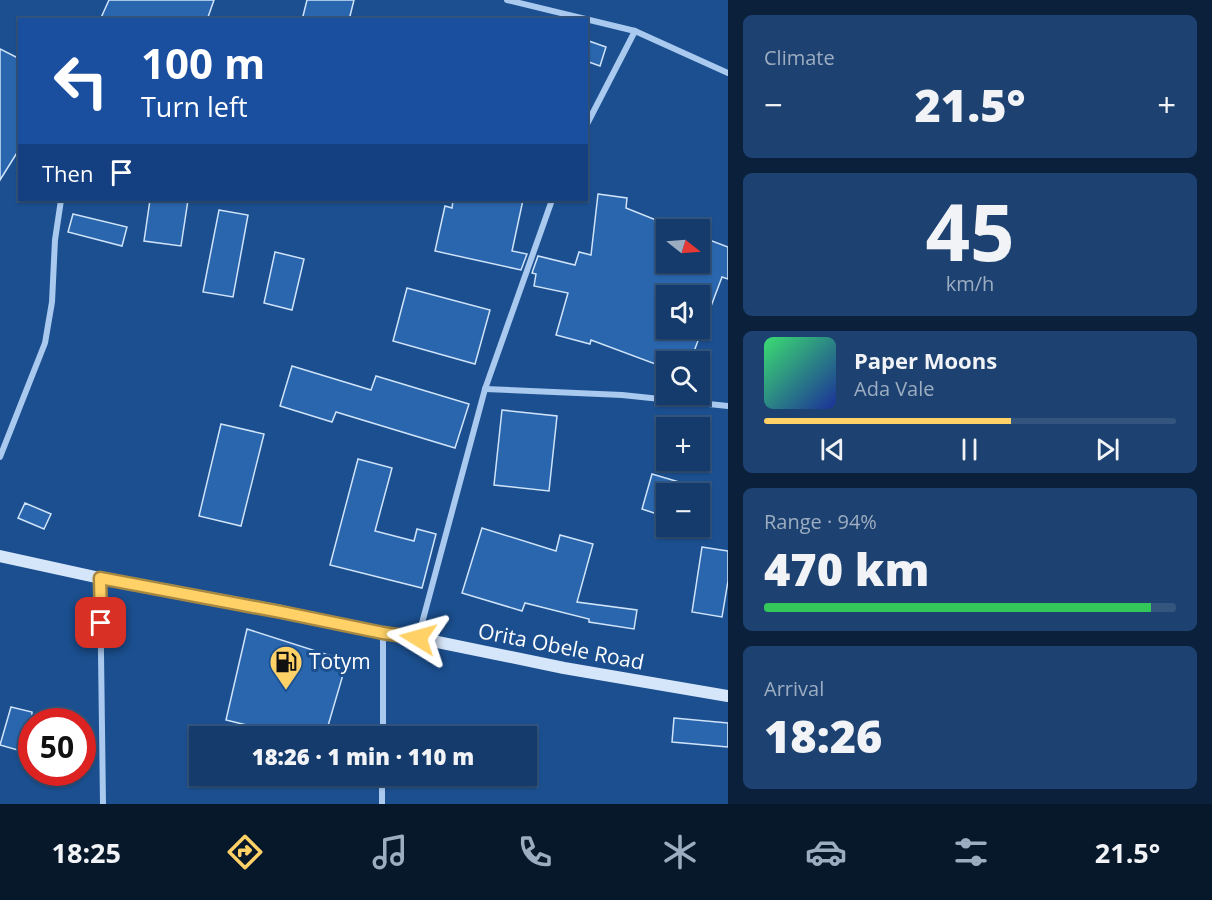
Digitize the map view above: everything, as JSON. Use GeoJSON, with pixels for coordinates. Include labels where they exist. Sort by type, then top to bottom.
{"type":"FeatureCollection","features":[{"type":"Feature","properties":{"kind":"main road","name":"Orita Obele Road"},"geometry":{"type":"LineString","coordinates":[[0,556],[100,578],[564,668],[728,696]]}},
{"type":"Feature","properties":{"kind":"street"},"geometry":{"type":"LineString","coordinates":[[507,0],[581,18]]}},
{"type":"Feature","properties":{"kind":"street"},"geometry":{"type":"LineString","coordinates":[[588,20],[635,31],[728,73]]}},
{"type":"Feature","properties":{"kind":"street"},"geometry":{"type":"LineString","coordinates":[[588,122],[635,31]]}},
{"type":"Feature","properties":{"kind":"street"},"geometry":{"type":"LineString","coordinates":[[0,457],[45,343],[52,302],[61,201]]}},
{"type":"Feature","properties":{"kind":"street"},"geometry":{"type":"LineString","coordinates":[[418,638],[485,389],[552,201]]}},
{"type":"Feature","properties":{"kind":"street"},"geometry":{"type":"LineString","coordinates":[[485,389],[622,395],[728,406]]}},
{"type":"Feature","properties":{"kind":"street"},"geometry":{"type":"LineString","coordinates":[[100,578],[103,804]]}},
{"type":"Feature","properties":{"kind":"street"},"geometry":{"type":"LineString","coordinates":[[383,633],[383,726]]}},
{"type":"Feature","properties":{"kind":"street"},"geometry":{"type":"LineString","coordinates":[[382,786],[382,804]]}},
{"type":"Feature","properties":{"kind":"building"},"geometry":{"type":"Polygon","coordinates":[[[109,0],[214,0],[208,18],[101,18],[109,0]]]}},
{"type":"Feature","properties":{"kind":"building"},"geometry":{"type":"Polygon","coordinates":[[[307,0],[354,0],[350,18],[302,18],[307,0]]]}},
{"type":"Feature","properties":{"kind":"building"},"geometry":{"type":"Polygon","coordinates":[[[588,41],[606,47],[600,66],[588,62],[588,41]]]}},
{"type":"Feature","properties":{"kind":"building"},"geometry":{"type":"Polygon","coordinates":[[[0,49],[18,58],[18,151],[0,180],[0,49]]]}},
{"type":"Feature","properties":{"kind":"building"},"geometry":{"type":"Polygon","coordinates":[[[598,194],[627,198],[626,208],[656,220],[656,273],[710,273],[710,240],[728,247],[728,279],[722,277],[710,309],[710,285],[656,285],[656,339],[699,339],[694,351],[656,351],[656,364],[591,340],[590,344],[556,335],[568,293],[534,286],[536,274],[532,273],[538,256],[575,265],[579,252],[591,255],[598,194]]]}},
{"type":"Feature","properties":{"kind":"building"},"geometry":{"type":"Polygon","coordinates":[[[150,201],[188,201],[181,246],[144,241],[150,201]]]}},
{"type":"Feature","properties":{"kind":"building"},"geometry":{"type":"Polygon","coordinates":[[[453,201],[523,201],[512,251],[527,254],[521,270],[435,251],[445,206],[452,208],[453,201]]]}},
{"type":"Feature","properties":{"kind":"building"},"geometry":{"type":"Polygon","coordinates":[[[219,210],[248,215],[233,297],[203,292],[219,210]]]}},
{"type":"Feature","properties":{"kind":"building"},"geometry":{"type":"Polygon","coordinates":[[[73,214],[127,227],[122,246],[68,232],[73,214]]]}},
{"type":"Feature","properties":{"kind":"building"},"geometry":{"type":"Polygon","coordinates":[[[275,252],[304,259],[292,310],[264,303],[275,252]]]}},
{"type":"Feature","properties":{"kind":"building"},"geometry":{"type":"Polygon","coordinates":[[[407,288],[490,310],[475,364],[393,341],[407,288]]]}},
{"type":"Feature","properties":{"kind":"building"},"geometry":{"type":"Polygon","coordinates":[[[292,366],[371,390],[376,376],[469,404],[455,448],[336,412],[332,422],[280,406],[292,366]]]}},
{"type":"Feature","properties":{"kind":"building"},"geometry":{"type":"Polygon","coordinates":[[[502,410],[557,416],[549,491],[494,485],[502,410]]]}},
{"type":"Feature","properties":{"kind":"building"},"geometry":{"type":"Polygon","coordinates":[[[221,424],[264,434],[241,526],[199,516],[221,424]]]}},
{"type":"Feature","properties":{"kind":"building"},"geometry":{"type":"Polygon","coordinates":[[[358,459],[392,468],[375,531],[414,541],[417,529],[436,534],[422,588],[330,565],[358,459]]]}},
{"type":"Feature","properties":{"kind":"building"},"geometry":{"type":"Polygon","coordinates":[[[652,474],[683,483],[656,483],[656,514],[642,509],[652,474]]]}},
{"type":"Feature","properties":{"kind":"building"},"geometry":{"type":"Polygon","coordinates":[[[25,503],[51,514],[44,529],[18,518],[25,503]]]}},
{"type":"Feature","properties":{"kind":"building"},"geometry":{"type":"Polygon","coordinates":[[[482,528],[556,551],[560,535],[593,544],[577,602],[637,610],[634,629],[589,622],[589,619],[525,603],[522,611],[462,593],[482,528]]]}},
{"type":"Feature","properties":{"kind":"building"},"geometry":{"type":"Polygon","coordinates":[[[702,547],[728,551],[728,581],[722,617],[692,612],[702,547]]]}},
{"type":"Feature","properties":{"kind":"building","name":"Totym"},"geometry":{"type":"Polygon","coordinates":[[[247,629],[347,661],[328,726],[250,726],[226,720],[247,629]]]}},
{"type":"Feature","properties":{"kind":"building"},"geometry":{"type":"Polygon","coordinates":[[[11,707],[18,709],[18,750],[0,745],[11,707]]]}},
{"type":"Feature","properties":{"kind":"building"},"geometry":{"type":"Polygon","coordinates":[[[674,718],[728,723],[728,747],[672,742],[674,718]]]}},
{"type":"Feature","properties":{"kind":"place","name":"Totym"},"geometry":{"type":"Point","coordinates":[286,691]}},
{"type":"Feature","properties":{"kind":"route"},"geometry":{"type":"LineString","coordinates":[[101,623],[100,578],[418,638]]}}]}
